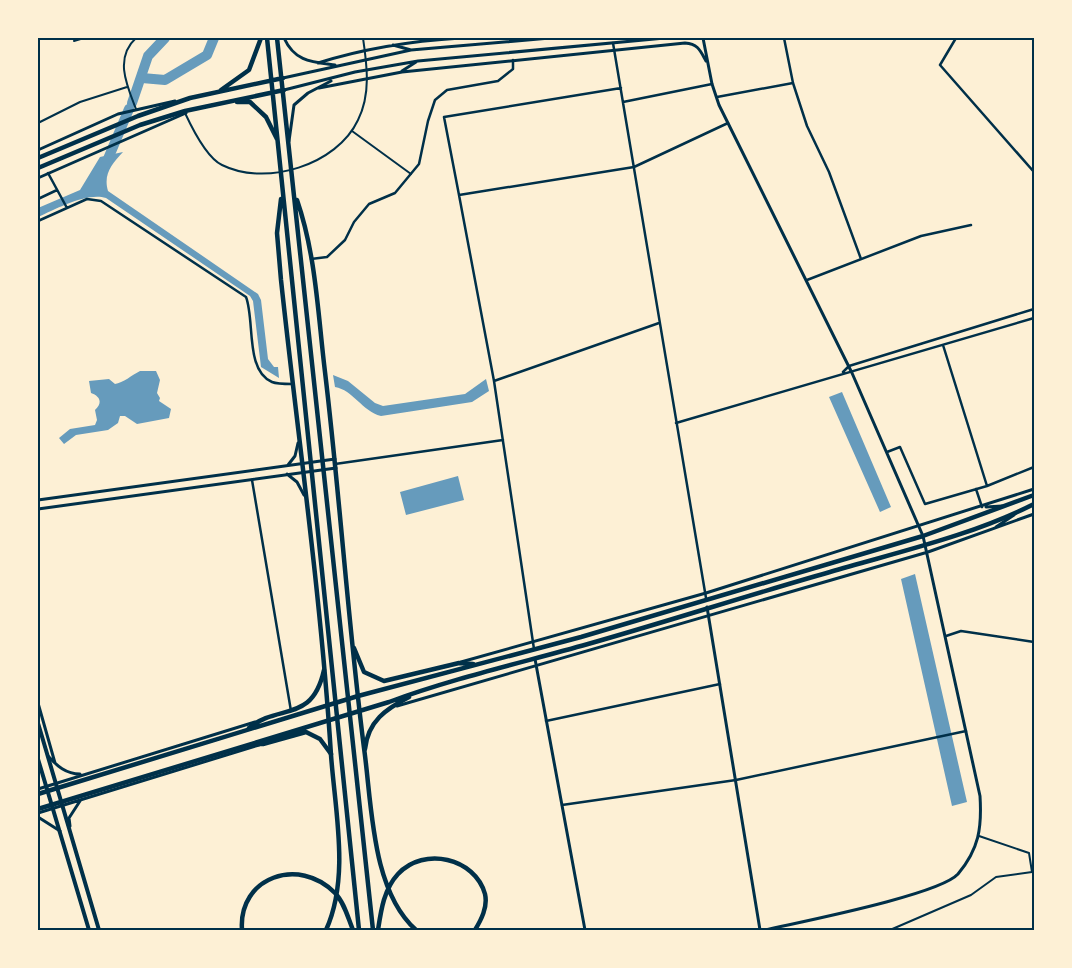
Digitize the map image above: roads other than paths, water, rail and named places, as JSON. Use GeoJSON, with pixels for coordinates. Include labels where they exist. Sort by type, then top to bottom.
{"type":"FeatureCollection","features":[{"type":"Feature","properties":{"kind":"main road"},"geometry":{"type":"LineString","coordinates":[[219,91],[249,70],[261,38]]}},
{"type":"Feature","properties":{"kind":"main road"},"geometry":{"type":"LineString","coordinates":[[267,38],[314,479],[359,930]]}},
{"type":"Feature","properties":{"kind":"main road"},"geometry":{"type":"LineString","coordinates":[[277,38],[283,78],[295,193],[301,276],[372,930]]}},
{"type":"Feature","properties":{"kind":"main road"},"geometry":{"type":"LineString","coordinates":[[38,158],[102,130],[190,98],[283,78]]}},
{"type":"Feature","properties":{"kind":"main road"},"geometry":{"type":"LineString","coordinates":[[38,168],[140,125],[193,109],[284,90]]}},
{"type":"Feature","properties":{"kind":"main road"},"geometry":{"type":"LineString","coordinates":[[223,102],[250,102],[266,118],[278,142]]}},
{"type":"Feature","properties":{"kind":"main road"},"geometry":{"type":"LineString","coordinates":[[282,190],[278,233],[300,464],[329,705],[339,870],[334,913],[326,930]]}},
{"type":"Feature","properties":{"kind":"main road"},"geometry":{"type":"LineString","coordinates":[[295,193],[307,229],[312,259],[335,464],[359,710],[378,850],[384,879],[400,911],[416,930]]}},
{"type":"Feature","properties":{"kind":"main road"},"geometry":{"type":"LineString","coordinates":[[246,731],[256,722],[329,705],[534,649],[706,596],[923,536],[1034,496]]}},
{"type":"Feature","properties":{"kind":"main road"},"geometry":{"type":"LineString","coordinates":[[38,808],[53,806],[88,793],[389,702],[433,685],[535,659],[926,544],[1018,512],[1034,504]]}},
{"type":"Feature","properties":{"kind":"main road"},"geometry":{"type":"LineString","coordinates":[[352,641],[364,672],[384,681],[459,663],[476,665]]}},
{"type":"Feature","properties":{"kind":"main road"},"geometry":{"type":"LineString","coordinates":[[38,794],[56,786],[246,731],[291,714],[308,702],[315,694],[325,667]]}},
{"type":"Feature","properties":{"kind":"main road"},"geometry":{"type":"LineString","coordinates":[[364,750],[370,726],[390,708],[433,685]]}},
{"type":"Feature","properties":{"kind":"main road"},"geometry":{"type":"LineString","coordinates":[[38,722],[99,930]]}},
{"type":"Feature","properties":{"kind":"main road"},"geometry":{"type":"LineString","coordinates":[[249,744],[263,744],[306,732],[320,739],[331,754]]}},
{"type":"Feature","properties":{"kind":"main road"},"geometry":{"type":"LineString","coordinates":[[38,759],[89,930]]}},
{"type":"Feature","properties":{"kind":"main road"},"geometry":{"type":"LineString","coordinates":[[378,930],[384,898],[398,874],[414,862],[439,857],[463,864],[477,877],[486,895],[484,915],[475,930]]}},
{"type":"Feature","properties":{"kind":"main road"},"geometry":{"type":"LineString","coordinates":[[242,930],[243,911],[249,895],[263,882],[281,876],[306,875],[320,881],[336,894],[353,930]]}},
{"type":"Feature","properties":{"kind":"street"},"geometry":{"type":"LineString","coordinates":[[74,42],[84,38]]}},
{"type":"Feature","properties":{"kind":"street"},"geometry":{"type":"LineString","coordinates":[[136,38],[131,42],[123,61],[127,87],[136,109]]}},
{"type":"Feature","properties":{"kind":"street"},"geometry":{"type":"LineString","coordinates":[[284,38],[288,45],[304,61],[338,66]]}},
{"type":"Feature","properties":{"kind":"street"},"geometry":{"type":"LineString","coordinates":[[185,113],[203,146],[220,165],[241,172],[262,174],[312,164],[335,150],[352,131],[366,100],[367,70],[363,38]]}},
{"type":"Feature","properties":{"kind":"street"},"geometry":{"type":"LineString","coordinates":[[318,63],[392,44],[461,38]]}},
{"type":"Feature","properties":{"kind":"street"},"geometry":{"type":"LineString","coordinates":[[283,78],[412,50],[550,38]]}},
{"type":"Feature","properties":{"kind":"street"},"geometry":{"type":"LineString","coordinates":[[284,90],[367,70],[418,61],[665,38]]}},
{"type":"Feature","properties":{"kind":"street"},"geometry":{"type":"LineString","coordinates":[[703,38],[712,84],[728,123],[849,366],[926,544],[980,796],[982,823],[976,846],[957,876],[926,891],[765,930]]}},
{"type":"Feature","properties":{"kind":"street"},"geometry":{"type":"LineString","coordinates":[[784,38],[793,83],[807,126],[829,172],[861,259]]}},
{"type":"Feature","properties":{"kind":"street"},"geometry":{"type":"LineString","coordinates":[[956,38],[940,65],[1034,172]]}},
{"type":"Feature","properties":{"kind":"street"},"geometry":{"type":"LineString","coordinates":[[613,42],[706,596]]}},
{"type":"Feature","properties":{"kind":"street"},"geometry":{"type":"LineString","coordinates":[[392,44],[412,50]]}},
{"type":"Feature","properties":{"kind":"street"},"geometry":{"type":"LineString","coordinates":[[319,88],[402,72],[486,64],[512,59],[692,44],[699,48],[708,66]]}},
{"type":"Feature","properties":{"kind":"street"},"geometry":{"type":"LineString","coordinates":[[312,259],[327,257],[345,240],[354,222],[369,204],[395,193],[419,164],[428,121],[435,100],[446,90],[498,81],[513,69],[512,59]]}},
{"type":"Feature","properties":{"kind":"street"},"geometry":{"type":"LineString","coordinates":[[402,72],[418,61]]}},
{"type":"Feature","properties":{"kind":"street"},"geometry":{"type":"LineString","coordinates":[[289,142],[294,105],[337,78]]}},
{"type":"Feature","properties":{"kind":"street"},"geometry":{"type":"LineString","coordinates":[[717,97],[793,83]]}},
{"type":"Feature","properties":{"kind":"street"},"geometry":{"type":"LineString","coordinates":[[623,102],[712,84]]}},
{"type":"Feature","properties":{"kind":"street"},"geometry":{"type":"LineString","coordinates":[[38,123],[80,102],[127,87]]}},
{"type":"Feature","properties":{"kind":"street"},"geometry":{"type":"LineString","coordinates":[[534,649],[494,381],[444,117],[620,88]]}},
{"type":"Feature","properties":{"kind":"street"},"geometry":{"type":"LineString","coordinates":[[38,150],[118,114],[190,98]]}},
{"type":"Feature","properties":{"kind":"street"},"geometry":{"type":"LineString","coordinates":[[38,178],[130,139],[193,109]]}},
{"type":"Feature","properties":{"kind":"street"},"geometry":{"type":"LineString","coordinates":[[458,195],[634,166],[728,123]]}},
{"type":"Feature","properties":{"kind":"street"},"geometry":{"type":"LineString","coordinates":[[352,131],[411,174]]}},
{"type":"Feature","properties":{"kind":"street"},"geometry":{"type":"LineString","coordinates":[[48,173],[66,208]]}},
{"type":"Feature","properties":{"kind":"street"},"geometry":{"type":"LineString","coordinates":[[38,199],[58,191]]}},
{"type":"Feature","properties":{"kind":"street"},"geometry":{"type":"LineString","coordinates":[[38,221],[87,199],[101,201],[246,297],[254,352],[259,371],[272,382],[292,384]]}},
{"type":"Feature","properties":{"kind":"street"},"geometry":{"type":"LineString","coordinates":[[807,280],[921,236],[971,225]]}},
{"type":"Feature","properties":{"kind":"street"},"geometry":{"type":"LineString","coordinates":[[842,374],[849,366],[1034,309]]}},
{"type":"Feature","properties":{"kind":"street"},"geometry":{"type":"LineString","coordinates":[[676,423],[842,374],[852,373],[1034,318]]}},
{"type":"Feature","properties":{"kind":"street"},"geometry":{"type":"LineString","coordinates":[[494,381],[659,322]]}},
{"type":"Feature","properties":{"kind":"street"},"geometry":{"type":"LineString","coordinates":[[943,345],[987,486]]}},
{"type":"Feature","properties":{"kind":"street"},"geometry":{"type":"LineString","coordinates":[[38,509],[302,472],[335,464],[503,440]]}},
{"type":"Feature","properties":{"kind":"street"},"geometry":{"type":"LineString","coordinates":[[286,466],[295,456],[298,443]]}},
{"type":"Feature","properties":{"kind":"street"},"geometry":{"type":"LineString","coordinates":[[887,452],[900,447],[925,504],[987,486],[1034,467]]}},
{"type":"Feature","properties":{"kind":"street"},"geometry":{"type":"LineString","coordinates":[[38,500],[300,464],[335,464]]}},
{"type":"Feature","properties":{"kind":"street"},"geometry":{"type":"LineString","coordinates":[[286,474],[297,482],[304,495]]}},
{"type":"Feature","properties":{"kind":"street"},"geometry":{"type":"LineString","coordinates":[[251,478],[291,714]]}},
{"type":"Feature","properties":{"kind":"street"},"geometry":{"type":"LineString","coordinates":[[976,489],[982,507]]}},
{"type":"Feature","properties":{"kind":"street"},"geometry":{"type":"LineString","coordinates":[[459,663],[706,596],[1034,489]]}},
{"type":"Feature","properties":{"kind":"street"},"geometry":{"type":"LineString","coordinates":[[982,507],[1013,505]]}},
{"type":"Feature","properties":{"kind":"street"},"geometry":{"type":"LineString","coordinates":[[992,531],[1018,512]]}},
{"type":"Feature","properties":{"kind":"street"},"geometry":{"type":"LineString","coordinates":[[390,708],[928,552],[992,531],[1034,514]]}},
{"type":"Feature","properties":{"kind":"street"},"geometry":{"type":"LineString","coordinates":[[707,607],[760,930]]}},
{"type":"Feature","properties":{"kind":"street"},"geometry":{"type":"LineString","coordinates":[[946,636],[961,631],[1034,642]]}},
{"type":"Feature","properties":{"kind":"street"},"geometry":{"type":"LineString","coordinates":[[535,659],[585,930]]}},
{"type":"Feature","properties":{"kind":"street"},"geometry":{"type":"LineString","coordinates":[[546,721],[720,684]]}},
{"type":"Feature","properties":{"kind":"street"},"geometry":{"type":"LineString","coordinates":[[38,703],[55,763]]}},
{"type":"Feature","properties":{"kind":"street"},"geometry":{"type":"LineString","coordinates":[[56,786],[86,774],[256,722]]}},
{"type":"Feature","properties":{"kind":"street"},"geometry":{"type":"LineString","coordinates":[[562,804],[736,780],[965,731]]}},
{"type":"Feature","properties":{"kind":"street"},"geometry":{"type":"LineString","coordinates":[[61,803],[82,799],[263,744]]}},
{"type":"Feature","properties":{"kind":"street"},"geometry":{"type":"LineString","coordinates":[[47,754],[55,763],[73,774],[86,774]]}},
{"type":"Feature","properties":{"kind":"street"},"geometry":{"type":"LineString","coordinates":[[38,789],[47,789]]}},
{"type":"Feature","properties":{"kind":"street"},"geometry":{"type":"LineString","coordinates":[[71,834],[69,818],[88,793]]}},
{"type":"Feature","properties":{"kind":"street"},"geometry":{"type":"LineString","coordinates":[[38,813],[53,806]]}},
{"type":"Feature","properties":{"kind":"street"},"geometry":{"type":"LineString","coordinates":[[38,817],[60,832]]}},
{"type":"Feature","properties":{"kind":"street"},"geometry":{"type":"LineString","coordinates":[[890,930],[971,895],[996,877],[1032,872],[1029,853],[979,835]]}},
{"type":"Feature","properties":{"kind":"water"},"geometry":{"type":"Polygon","coordinates":[[[123,152],[112,165],[108,174],[108,191],[258,294],[261,300],[268,359],[274,367],[278,367],[279,378],[261,367],[253,301],[250,296],[106,198],[90,197],[81,199],[38,217],[38,208],[80,190],[100,157],[123,152]]]}},
{"type":"Feature","properties":{"kind":"water"},"geometry":{"type":"Polygon","coordinates":[[[140,371],[156,371],[160,380],[157,393],[160,398],[159,401],[171,409],[169,418],[137,424],[125,416],[120,416],[118,423],[108,430],[76,435],[64,444],[59,438],[70,429],[95,425],[97,420],[95,410],[100,402],[97,396],[91,393],[89,381],[109,379],[115,384],[140,371]]]}},
{"type":"Feature","properties":{"kind":"water"},"geometry":{"type":"Polygon","coordinates":[[[333,375],[348,381],[375,403],[383,406],[465,394],[486,379],[489,391],[472,402],[381,416],[368,410],[347,392],[335,387],[333,375]]]}},
{"type":"Feature","properties":{"kind":"water"},"geometry":{"type":"Polygon","coordinates":[[[842,392],[891,507],[880,512],[829,397],[842,392]]]}},
{"type":"Feature","properties":{"kind":"water"},"geometry":{"type":"Polygon","coordinates":[[[458,476],[464,500],[406,515],[400,492],[458,476]]]}},
{"type":"Feature","properties":{"kind":"water"},"geometry":{"type":"Polygon","coordinates":[[[915,574],[967,802],[952,806],[901,579],[915,574]]]}},
{"type":"Feature","properties":{"kind":"waterway"},"geometry":{"type":"LineString","coordinates":[[132,103],[148,56],[165,38]]}},
{"type":"Feature","properties":{"kind":"waterway"},"geometry":{"type":"LineString","coordinates":[[142,78],[165,80],[207,55],[214,38]]}},
{"type":"Feature","properties":{"kind":"waterway"},"geometry":{"type":"LineString","coordinates":[[105,166],[129,109]]}}]}
